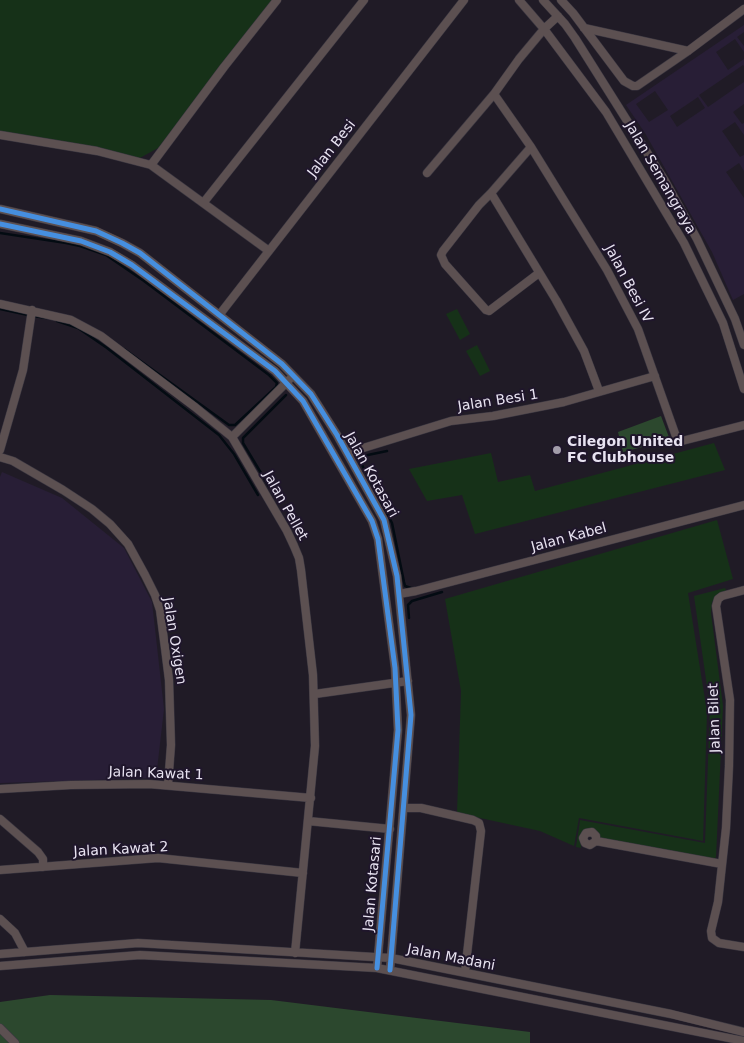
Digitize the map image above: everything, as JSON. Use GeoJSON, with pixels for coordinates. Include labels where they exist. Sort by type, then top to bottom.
{"type":"FeatureCollection","features":[{"type":"Feature","properties":{"kind":"street"},"geometry":{"type":"LineString","coordinates":[[151,165],[277,0]]}},
{"type":"Feature","properties":{"kind":"street"},"geometry":{"type":"LineString","coordinates":[[204,202],[364,0]]}},
{"type":"Feature","properties":{"kind":"street","name":"Jalan Besi"},"geometry":{"type":"LineString","coordinates":[[220,314],[464,0]]}},
{"type":"Feature","properties":{"kind":"street","name":"Jalan Semangraya"},"geometry":{"type":"LineString","coordinates":[[520,0],[606,112],[684,243],[723,323],[744,389]]}},
{"type":"Feature","properties":{"kind":"street","name":"Jalan Semangraya"},"geometry":{"type":"LineString","coordinates":[[543,0],[575,38],[665,181],[697,239],[735,319],[744,344]]}},
{"type":"Feature","properties":{"kind":"street"},"geometry":{"type":"LineString","coordinates":[[561,0],[624,81],[633,86],[637,86],[688,51],[744,9]]}},
{"type":"Feature","properties":{"kind":"street"},"geometry":{"type":"LineString","coordinates":[[427,173],[494,94],[519,58],[558,16]]}},
{"type":"Feature","properties":{"kind":"street"},"geometry":{"type":"LineString","coordinates":[[584,28],[688,51]]}},
{"type":"Feature","properties":{"kind":"street","name":"Jalan Besi IV"},"geometry":{"type":"LineString","coordinates":[[494,94],[531,147],[607,270],[638,329],[678,442],[744,425]]}},
{"type":"Feature","properties":{"kind":"street"},"geometry":{"type":"LineString","coordinates":[[0,135],[97,151],[151,165],[269,251]]}},
{"type":"Feature","properties":{"kind":"street"},"geometry":{"type":"LineString","coordinates":[[531,147],[492,193],[479,205],[441,254],[445,264],[486,310],[489,311],[539,273]]}},
{"type":"Feature","properties":{"kind":"street"},"geometry":{"type":"LineString","coordinates":[[492,193],[584,350],[599,391]]}},
{"type":"Feature","properties":{"kind":"street","name":"Jalan Kotasari"},"geometry":{"type":"LineString","coordinates":[[0,209],[96,231],[122,243],[140,253],[220,314],[294,375],[311,394],[347,453],[386,524],[403,593],[411,715],[390,970]]}},
{"type":"Feature","properties":{"kind":"street","name":"Jalan Kotasari"},"geometry":{"type":"LineString","coordinates":[[0,224],[91,244],[132,265],[275,370],[303,401],[372,521],[378,539],[396,682],[398,730],[377,968]]}},
{"type":"Feature","properties":{"kind":"street"},"geometry":{"type":"LineString","coordinates":[[91,244],[96,231]]}},
{"type":"Feature","properties":{"kind":"street","name":"Jalan Pellet"},"geometry":{"type":"LineString","coordinates":[[0,304],[32,314],[71,320],[101,336],[195,407],[232,437],[287,531],[299,558],[314,694],[315,746],[295,953]]}},
{"type":"Feature","properties":{"kind":"street"},"geometry":{"type":"LineString","coordinates":[[0,450],[23,370],[32,314]]}},
{"type":"Feature","properties":{"kind":"street"},"geometry":{"type":"LineString","coordinates":[[232,437],[294,375]]}},
{"type":"Feature","properties":{"kind":"street","name":"Jalan Besi 1"},"geometry":{"type":"LineString","coordinates":[[347,453],[451,421],[493,416],[564,402],[655,376]]}},
{"type":"Feature","properties":{"kind":"street","name":"Jalan Oxigen"},"geometry":{"type":"LineString","coordinates":[[0,457],[22,466],[64,490],[92,509],[110,524],[128,544],[145,575],[160,610],[166,656],[171,745],[168,784]]}},
{"type":"Feature","properties":{"kind":"street","name":"Jalan Kabel"},"geometry":{"type":"LineString","coordinates":[[403,593],[744,505]]}},
{"type":"Feature","properties":{"kind":"street","name":"Jalan Bilet"},"geometry":{"type":"LineString","coordinates":[[744,590],[722,596],[718,599],[716,606],[730,700],[726,828],[718,902],[711,936],[719,943],[744,947]]}},
{"type":"Feature","properties":{"kind":"street"},"geometry":{"type":"LineString","coordinates":[[314,694],[408,681]]}},
{"type":"Feature","properties":{"kind":"street","name":"Jalan Kawat 1"},"geometry":{"type":"LineString","coordinates":[[0,789],[71,785],[168,784],[311,798]]}},
{"type":"Feature","properties":{"kind":"street"},"geometry":{"type":"LineString","coordinates":[[404,808],[421,808],[473,820],[478,824],[481,831],[464,972]]}},
{"type":"Feature","properties":{"kind":"street"},"geometry":{"type":"LineString","coordinates":[[0,819],[38,852],[43,859],[43,867]]}},
{"type":"Feature","properties":{"kind":"street"},"geometry":{"type":"LineString","coordinates":[[308,820],[390,829]]}},
{"type":"Feature","properties":{"kind":"street"},"geometry":{"type":"LineString","coordinates":[[596,841],[722,864]]}},
{"type":"Feature","properties":{"kind":"street","name":"Jalan Kawat 2"},"geometry":{"type":"LineString","coordinates":[[0,870],[158,858],[303,873]]}},
{"type":"Feature","properties":{"kind":"street"},"geometry":{"type":"LineString","coordinates":[[0,919],[15,934],[25,952]]}},
{"type":"Feature","properties":{"kind":"street","name":"Jalan Madani"},"geometry":{"type":"LineString","coordinates":[[0,954],[138,943],[392,958],[688,1017],[744,1032]]}},
{"type":"Feature","properties":{"kind":"street","name":"Jalan Madani"},"geometry":{"type":"LineString","coordinates":[[0,966],[140,955],[377,968],[744,1041]]}},
{"type":"Feature","properties":{"kind":"street"},"geometry":{"type":"LineString","coordinates":[[0,1028],[14,1043]]}},
{"type":"Feature","properties":{"kind":"shaded area"},"geometry":{"type":"Polygon","coordinates":[[[744,25],[744,32],[737,37],[744,46],[744,52],[735,39],[716,52],[728,70],[744,59],[744,66],[699,95],[708,107],[744,82],[744,104],[733,112],[742,124],[744,123],[744,135],[735,122],[722,131],[740,157],[744,155],[744,171],[739,163],[726,172],[744,198],[744,294],[733,300],[712,252],[645,133],[626,105],[744,25]],[[655,91],[636,104],[649,122],[668,110],[655,91]],[[698,97],[670,116],[677,127],[705,108],[698,97]]]}},
{"type":"Feature","properties":{"kind":"shaded area"},"geometry":{"type":"Polygon","coordinates":[[[2,472],[62,498],[124,548],[152,602],[164,709],[156,778],[0,783],[0,477],[2,472]]]}},
{"type":"Feature","properties":{"kind":"green space"},"geometry":{"type":"Polygon","coordinates":[[[0,0],[275,0],[158,148],[138,159],[0,136],[0,0]]]}},
{"type":"Feature","properties":{"kind":"green space"},"geometry":{"type":"Polygon","coordinates":[[[457,309],[470,334],[460,340],[446,314],[457,309]]]}},
{"type":"Feature","properties":{"kind":"green space"},"geometry":{"type":"Polygon","coordinates":[[[477,345],[490,371],[480,376],[466,351],[477,345]]]}},
{"type":"Feature","properties":{"kind":"green space"},"geometry":{"type":"Polygon","coordinates":[[[661,416],[670,440],[623,452],[618,432],[661,416]]]}},
{"type":"Feature","properties":{"kind":"green space"},"geometry":{"type":"Polygon","coordinates":[[[714,443],[725,470],[475,534],[462,495],[427,501],[409,469],[491,453],[498,482],[530,475],[535,491],[714,443]]]}},
{"type":"Feature","properties":{"kind":"green space"},"geometry":{"type":"Polygon","coordinates":[[[717,520],[733,579],[688,593],[707,712],[703,841],[579,818],[574,846],[540,831],[457,813],[461,691],[445,599],[717,520]]]}},
{"type":"Feature","properties":{"kind":"green space"},"geometry":{"type":"Polygon","coordinates":[[[725,588],[727,592],[718,595],[712,602],[711,613],[723,706],[716,857],[713,860],[596,838],[586,834],[580,839],[581,848],[576,847],[580,820],[705,843],[710,707],[694,596],[725,588]]]}},
{"type":"Feature","properties":{"kind":"green space"},"geometry":{"type":"Polygon","coordinates":[[[50,995],[271,1000],[530,1032],[530,1043],[0,1043],[0,1002],[50,995]]]}},
{"type":"Feature","properties":{"kind":"waterway"},"geometry":{"type":"LineString","coordinates":[[0,233],[66,243],[106,255],[144,281],[277,383],[276,387],[235,425],[229,425],[124,349]]}},
{"type":"Feature","properties":{"kind":"waterway"},"geometry":{"type":"LineString","coordinates":[[0,309],[28,316]]}},
{"type":"Feature","properties":{"kind":"waterway"},"geometry":{"type":"LineString","coordinates":[[33,316],[47,318]]}},
{"type":"Feature","properties":{"kind":"waterway"},"geometry":{"type":"LineString","coordinates":[[57,321],[78,328],[107,348],[219,435],[234,454],[258,495]]}},
{"type":"Feature","properties":{"kind":"waterway"},"geometry":{"type":"LineString","coordinates":[[270,488],[243,443],[243,438],[286,395]]}},
{"type":"Feature","properties":{"kind":"waterway"},"geometry":{"type":"LineString","coordinates":[[387,451],[363,456],[360,461],[392,523],[405,586],[411,588]]}},
{"type":"Feature","properties":{"kind":"waterway"},"geometry":{"type":"LineString","coordinates":[[409,618],[408,605],[412,601],[442,592]]}},
{"type":"Feature","properties":{"kind":"cycle path"},"geometry":{"type":"LineString","coordinates":[[0,209],[96,231],[122,243],[140,253],[282,364],[311,394],[337,435],[384,520],[397,576],[411,715],[390,970]]}},
{"type":"Feature","properties":{"kind":"cycle path"},"geometry":{"type":"LineString","coordinates":[[0,224],[81,241],[110,252],[132,265],[275,371],[303,401],[372,521],[378,539],[395,668],[398,730],[377,968]]}},
{"type":"Feature","properties":{"kind":"place","name":"Cilegon United FC Clubhouse"},"geometry":{"type":"Point","coordinates":[557,450]}}]}
